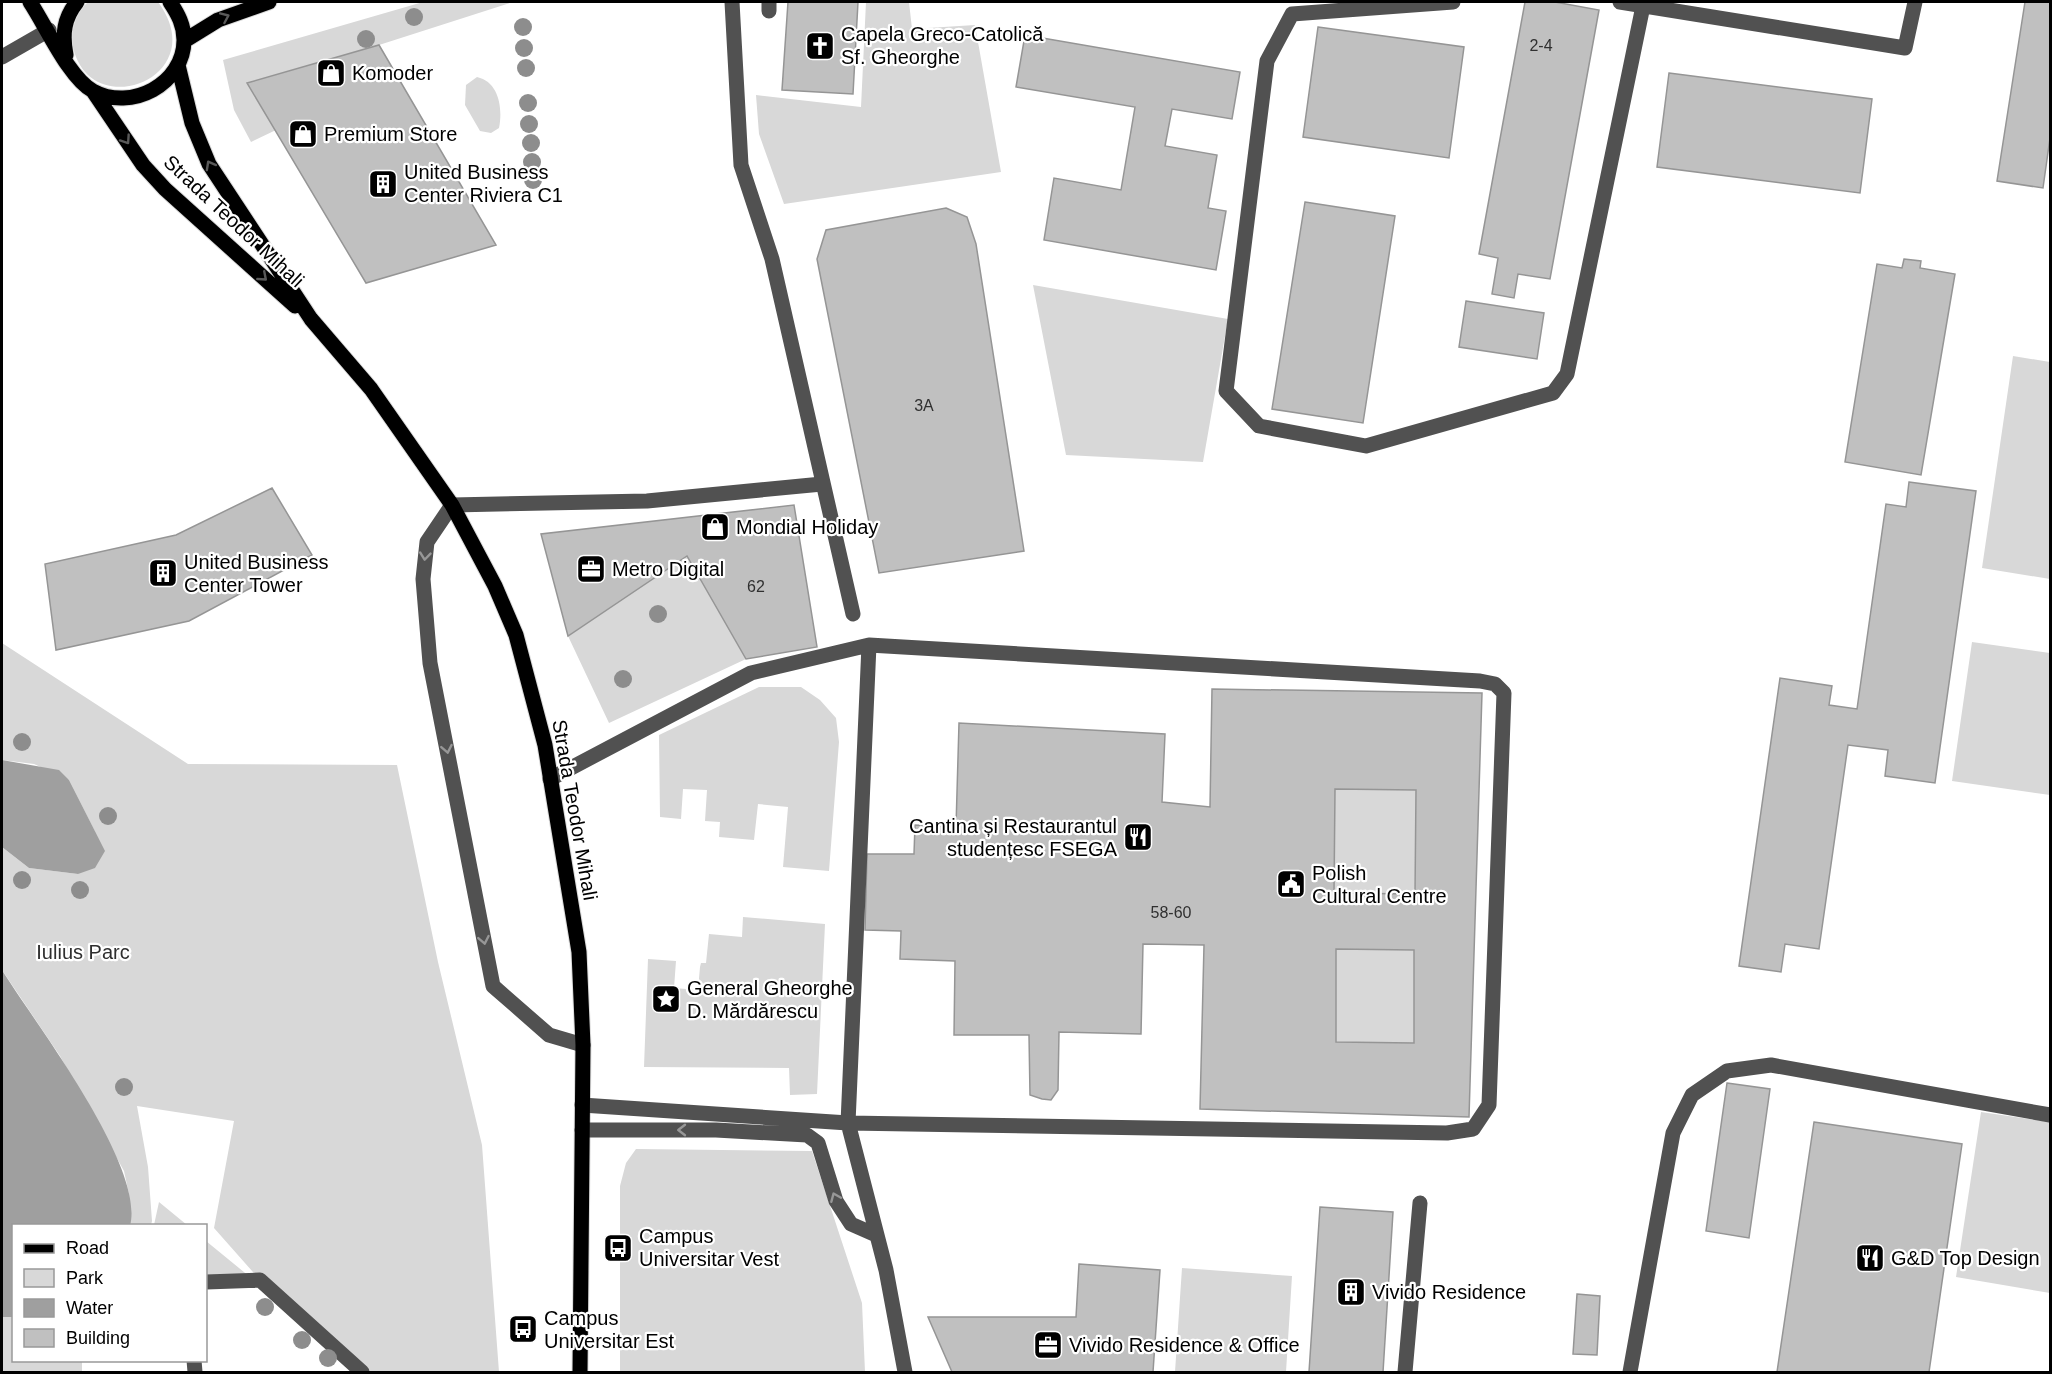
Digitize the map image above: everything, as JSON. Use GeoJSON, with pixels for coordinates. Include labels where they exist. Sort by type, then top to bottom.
{"type":"FeatureCollection","features":[{"type":"Feature","properties":{"kind":"main road","name":"Strada Teodor Mihali"},"geometry":{"type":"LineString","coordinates":[[30,2],[77,78],[93,91],[143,165],[165,189],[311,320],[371,389],[452,505],[495,586],[516,635],[535,700],[579,952],[583,1045],[580,1372]]}},
{"type":"Feature","properties":{"kind":"main road"},"geometry":{"type":"LineString","coordinates":[[67,60],[63,36],[68,13],[77,2]]}},
{"type":"Feature","properties":{"kind":"main road"},"geometry":{"type":"LineString","coordinates":[[93,91],[117,99],[141,96],[163,84],[178,65],[184,41],[181,18],[170,2]]}},
{"type":"Feature","properties":{"kind":"main road"},"geometry":{"type":"LineString","coordinates":[[184,41],[218,20],[269,2]]}},
{"type":"Feature","properties":{"kind":"main road","name":"Strada Teodor Mihali"},"geometry":{"type":"LineString","coordinates":[[178,65],[192,123],[209,164],[311,320]]}},
{"type":"Feature","properties":{"kind":"street"},"geometry":{"type":"LineString","coordinates":[[732,2],[741,165],[772,260],[853,614]]}},
{"type":"Feature","properties":{"kind":"street"},"geometry":{"type":"LineString","coordinates":[[1453,2],[1292,14],[1267,62],[1226,390],[1259,426],[1366,446],[1553,393],[1568,374],[1643,6]]}},
{"type":"Feature","properties":{"kind":"street"},"geometry":{"type":"LineString","coordinates":[[1620,2],[1905,48],[1915,2]]}},
{"type":"Feature","properties":{"kind":"street"},"geometry":{"type":"LineString","coordinates":[[2,57],[48,30]]}},
{"type":"Feature","properties":{"kind":"street"},"geometry":{"type":"LineString","coordinates":[[583,1045],[549,1035],[493,986],[430,663],[423,579],[426,542],[452,505],[647,501],[822,484]]}},
{"type":"Feature","properties":{"kind":"street"},"geometry":{"type":"LineString","coordinates":[[550,779],[750,673],[869,645],[1468,680],[1495,684],[1504,693],[1489,1105],[1473,1130],[1447,1133],[848,1123],[582,1105]]}},
{"type":"Feature","properties":{"kind":"street"},"geometry":{"type":"LineString","coordinates":[[869,645],[848,1123],[886,1270],[905,1372]]}},
{"type":"Feature","properties":{"kind":"street"},"geometry":{"type":"LineString","coordinates":[[1630,1372],[1673,1133],[1692,1095],[1726,1071],[1772,1065],[2050,1115]]}},
{"type":"Feature","properties":{"kind":"street"},"geometry":{"type":"LineString","coordinates":[[582,1130],[716,1130],[807,1135],[818,1143],[836,1201],[851,1224],[876,1235]]}},
{"type":"Feature","properties":{"kind":"street"},"geometry":{"type":"LineString","coordinates":[[1405,1372],[1420,1203]]}},
{"type":"Feature","properties":{"kind":"street"},"geometry":{"type":"LineString","coordinates":[[207,1282],[260,1280],[362,1372]]}},
{"type":"Feature","properties":{"kind":"green space"},"geometry":{"type":"Polygon","coordinates":[[[88,2],[158,2],[171,29],[171,52],[160,70],[143,82],[122,87],[101,83],[84,71],[73,47],[72,34],[77,17],[88,2]]]}},
{"type":"Feature","properties":{"kind":"green space"},"geometry":{"type":"Polygon","coordinates":[[[423,2],[513,2],[379,45],[248,83],[276,130],[251,142],[234,110],[223,60],[423,2]]]}},
{"type":"Feature","properties":{"kind":"green space"},"geometry":{"type":"Polygon","coordinates":[[[866,2],[909,2],[912,29],[975,25],[1001,172],[784,204],[759,134],[756,95],[861,107],[866,2]]]}},
{"type":"Feature","properties":{"kind":"green space"},"geometry":{"type":"Polygon","coordinates":[[[477,77],[490,84],[500,104],[499,128],[491,133],[480,131],[465,105],[466,85],[477,77]]]}},
{"type":"Feature","properties":{"kind":"green space"},"geometry":{"type":"Polygon","coordinates":[[[1033,285],[1228,319],[1203,462],[1066,455],[1033,285]]]}},
{"type":"Feature","properties":{"kind":"green space"},"geometry":{"type":"Polygon","coordinates":[[[2013,356],[2050,362],[2050,579],[1982,568],[2013,356]]]}},
{"type":"Feature","properties":{"kind":"green space"},"geometry":{"type":"Polygon","coordinates":[[[687,556],[746,659],[609,723],[568,636],[687,556]]]}},
{"type":"Feature","properties":{"kind":"green space"},"geometry":{"type":"Polygon","coordinates":[[[1972,642],[2050,653],[2050,795],[1952,781],[1972,642]]]}},
{"type":"Feature","properties":{"kind":"green space","name":"Iulius Parc"},"geometry":{"type":"Polygon","coordinates":[[[2,643],[188,764],[397,765],[438,962],[482,1145],[499,1372],[362,1372],[260,1280],[214,1228],[234,1121],[137,1106],[148,1167],[152,1221],[151,1224],[130,1224],[129,1194],[124,1171],[60,1056],[2,970],[2,847],[29,868],[78,874],[95,832],[69,780],[34,764],[2,760],[2,643]]]}},
{"type":"Feature","properties":{"kind":"green space"},"geometry":{"type":"Polygon","coordinates":[[[759,687],[801,687],[820,700],[836,718],[839,742],[829,871],[783,867],[788,807],[758,804],[754,840],[719,837],[720,822],[705,821],[707,790],[683,789],[681,819],[660,817],[659,735],[759,687]]]}},
{"type":"Feature","properties":{"kind":"green space"},"geometry":{"type":"Polygon","coordinates":[[[1335,789],[1416,790],[1415,894],[1334,893],[1335,789]]]}},
{"type":"Feature","properties":{"kind":"green space"},"geometry":{"type":"Polygon","coordinates":[[[743,917],[825,924],[817,1094],[790,1095],[789,1068],[644,1067],[648,959],[676,961],[674,988],[698,990],[701,963],[706,963],[709,934],[742,937],[743,917]]]}},
{"type":"Feature","properties":{"kind":"green space"},"geometry":{"type":"Polygon","coordinates":[[[1336,949],[1414,950],[1414,1043],[1336,1042],[1336,949]]]}},
{"type":"Feature","properties":{"kind":"green space"},"geometry":{"type":"Polygon","coordinates":[[[1981,1112],[2050,1122],[2050,1293],[1956,1277],[1981,1112]]]}},
{"type":"Feature","properties":{"kind":"green space"},"geometry":{"type":"Polygon","coordinates":[[[636,1149],[812,1151],[862,1303],[865,1372],[620,1372],[620,1186],[626,1163],[636,1149]]]}},
{"type":"Feature","properties":{"kind":"green space"},"geometry":{"type":"Polygon","coordinates":[[[159,1202],[186,1224],[154,1224],[159,1202]]]}},
{"type":"Feature","properties":{"kind":"green space"},"geometry":{"type":"Polygon","coordinates":[[[207,1242],[250,1277],[207,1277],[207,1242]]]}},
{"type":"Feature","properties":{"kind":"green space"},"geometry":{"type":"Polygon","coordinates":[[[1182,1268],[1292,1276],[1286,1372],[1175,1372],[1182,1268]]]}},
{"type":"Feature","properties":{"kind":"green space"},"geometry":{"type":"Polygon","coordinates":[[[2,1317],[12,1317],[12,1362],[82,1362],[82,1372],[2,1372],[2,1317]]]}},
{"type":"Feature","properties":{"kind":"water"},"geometry":{"type":"Polygon","coordinates":[[[2,760],[59,770],[69,780],[105,851],[95,868],[78,874],[29,868],[2,847],[2,760]]]}},
{"type":"Feature","properties":{"kind":"water"},"geometry":{"type":"Polygon","coordinates":[[[2,970],[61,1058],[105,1132],[121,1168],[130,1200],[130,1224],[12,1224],[12,1317],[2,1317],[2,970]]]}},
{"type":"Feature","properties":{"kind":"building","name":"Capela Greco-Catolică Sf. Gheorghe"},"geometry":{"type":"Polygon","coordinates":[[[788,2],[858,2],[853,94],[782,90],[788,2]]]}},
{"type":"Feature","properties":{"kind":"building"},"geometry":{"type":"Polygon","coordinates":[[[1525,2],[1555,2],[1599,10],[1550,279],[1518,274],[1514,298],[1492,294],[1498,258],[1479,254],[1525,2]]]}},
{"type":"Feature","properties":{"kind":"building"},"geometry":{"type":"Polygon","coordinates":[[[2025,2],[2050,2],[2050,138],[2043,188],[1997,181],[2025,2]]]}},
{"type":"Feature","properties":{"kind":"building"},"geometry":{"type":"Polygon","coordinates":[[[1318,27],[1464,47],[1449,158],[1303,137],[1318,27]]]}},
{"type":"Feature","properties":{"kind":"building"},"geometry":{"type":"Polygon","coordinates":[[[1025,35],[1240,72],[1232,119],[1172,109],[1165,146],[1217,155],[1208,208],[1226,211],[1216,270],[1044,240],[1054,178],[1121,190],[1135,107],[1016,87],[1025,35]]]}},
{"type":"Feature","properties":{"kind":"building","name":"United Business Center Riviera C1"},"geometry":{"type":"Polygon","coordinates":[[[379,45],[496,245],[366,283],[247,83],[379,45]]]}},
{"type":"Feature","properties":{"kind":"building"},"geometry":{"type":"Polygon","coordinates":[[[1669,73],[1872,99],[1860,193],[1657,167],[1669,73]]]}},
{"type":"Feature","properties":{"kind":"building"},"geometry":{"type":"Polygon","coordinates":[[[1305,202],[1395,216],[1363,423],[1272,409],[1305,202]]]}},
{"type":"Feature","properties":{"kind":"building"},"geometry":{"type":"Polygon","coordinates":[[[946,208],[967,217],[976,244],[1024,551],[879,573],[817,259],[826,230],[946,208]]]}},
{"type":"Feature","properties":{"kind":"building"},"geometry":{"type":"Polygon","coordinates":[[[1904,259],[1921,261],[1920,268],[1955,274],[1921,475],[1845,462],[1877,264],[1902,268],[1904,259]]]}},
{"type":"Feature","properties":{"kind":"building"},"geometry":{"type":"Polygon","coordinates":[[[1466,301],[1544,313],[1537,359],[1459,347],[1466,301]]]}},
{"type":"Feature","properties":{"kind":"building"},"geometry":{"type":"Polygon","coordinates":[[[1909,482],[1976,491],[1935,783],[1885,776],[1888,750],[1848,745],[1819,949],[1785,944],[1781,972],[1739,966],[1780,678],[1832,686],[1829,705],[1857,709],[1886,504],[1906,507],[1909,482]]]}},
{"type":"Feature","properties":{"kind":"building","name":"United Business Center Tower"},"geometry":{"type":"Polygon","coordinates":[[[272,488],[312,555],[189,621],[56,650],[45,564],[176,535],[272,488]]]}},
{"type":"Feature","properties":{"kind":"building"},"geometry":{"type":"Polygon","coordinates":[[[794,505],[817,647],[746,659],[687,556],[568,636],[541,534],[794,505]]]}},
{"type":"Feature","properties":{"kind":"building"},"geometry":{"type":"Polygon","coordinates":[[[1212,689],[1482,693],[1469,1117],[1200,1109],[1204,945],[1143,944],[1141,1034],[1059,1032],[1058,1090],[1051,1100],[1042,1099],[1030,1095],[1029,1035],[954,1035],[955,961],[900,959],[901,931],[865,930],[867,854],[914,854],[915,825],[956,827],[959,723],[1165,734],[1162,802],[1210,807],[1212,689]],[[1335,789],[1334,893],[1415,894],[1416,790],[1335,789]],[[1336,949],[1336,1042],[1414,1043],[1414,950],[1336,949]]]}},
{"type":"Feature","properties":{"kind":"building"},"geometry":{"type":"Polygon","coordinates":[[[1727,1083],[1770,1089],[1749,1238],[1706,1231],[1727,1083]]]}},
{"type":"Feature","properties":{"kind":"building","name":"G&D Top Design"},"geometry":{"type":"Polygon","coordinates":[[[1814,1122],[1962,1144],[1929,1372],[1777,1372],[1814,1122]]]}},
{"type":"Feature","properties":{"kind":"building","name":"Vivido Residence"},"geometry":{"type":"Polygon","coordinates":[[[1320,1207],[1393,1212],[1383,1372],[1309,1372],[1320,1207]]]}},
{"type":"Feature","properties":{"kind":"building","name":"Vivido Residence & Office"},"geometry":{"type":"Polygon","coordinates":[[[1079,1264],[1160,1270],[1153,1372],[952,1372],[928,1317],[1076,1317],[1079,1264]]]}},
{"type":"Feature","properties":{"kind":"building"},"geometry":{"type":"Polygon","coordinates":[[[1577,1294],[1600,1296],[1597,1355],[1573,1354],[1577,1294]]]}},
{"type":"Feature","properties":{"kind":"place","name":"Capela Greco-Catolică Sf. Gheorghe"},"geometry":{"type":"Point","coordinates":[820,46]}},
{"type":"Feature","properties":{"kind":"place","name":"Komoder"},"geometry":{"type":"Point","coordinates":[331,73]}},
{"type":"Feature","properties":{"kind":"place","name":"Premium Store"},"geometry":{"type":"Point","coordinates":[303,134]}},
{"type":"Feature","properties":{"kind":"place","name":"United Business Center Riviera C1"},"geometry":{"type":"Point","coordinates":[383,184]}},
{"type":"Feature","properties":{"kind":"place","name":"Mondial Holiday"},"geometry":{"type":"Point","coordinates":[715,527]}},
{"type":"Feature","properties":{"kind":"place","name":"Metro Digital"},"geometry":{"type":"Point","coordinates":[591,569]}},
{"type":"Feature","properties":{"kind":"place","name":"United Business Center Tower"},"geometry":{"type":"Point","coordinates":[163,573]}},
{"type":"Feature","properties":{"kind":"place","name":"Cantina și Restaurantul studențesc FSEGA"},"geometry":{"type":"Point","coordinates":[1138,837]}},
{"type":"Feature","properties":{"kind":"place","name":"Polish Cultural Centre"},"geometry":{"type":"Point","coordinates":[1291,884]}},
{"type":"Feature","properties":{"kind":"place","name":"General Gheorghe D. Mărdărescu"},"geometry":{"type":"Point","coordinates":[666,999]}},
{"type":"Feature","properties":{"kind":"place","name":"Campus Universitar Vest"},"geometry":{"type":"Point","coordinates":[618,1248]}},
{"type":"Feature","properties":{"kind":"place","name":"G&D Top Design"},"geometry":{"type":"Point","coordinates":[1870,1258]}},
{"type":"Feature","properties":{"kind":"place","name":"Vivido Residence"},"geometry":{"type":"Point","coordinates":[1351,1292]}},
{"type":"Feature","properties":{"kind":"place","name":"Campus Universitar Est"},"geometry":{"type":"Point","coordinates":[523,1329]}},
{"type":"Feature","properties":{"kind":"place","name":"Vivido Residence & Office"},"geometry":{"type":"Point","coordinates":[1048,1345]}}]}
